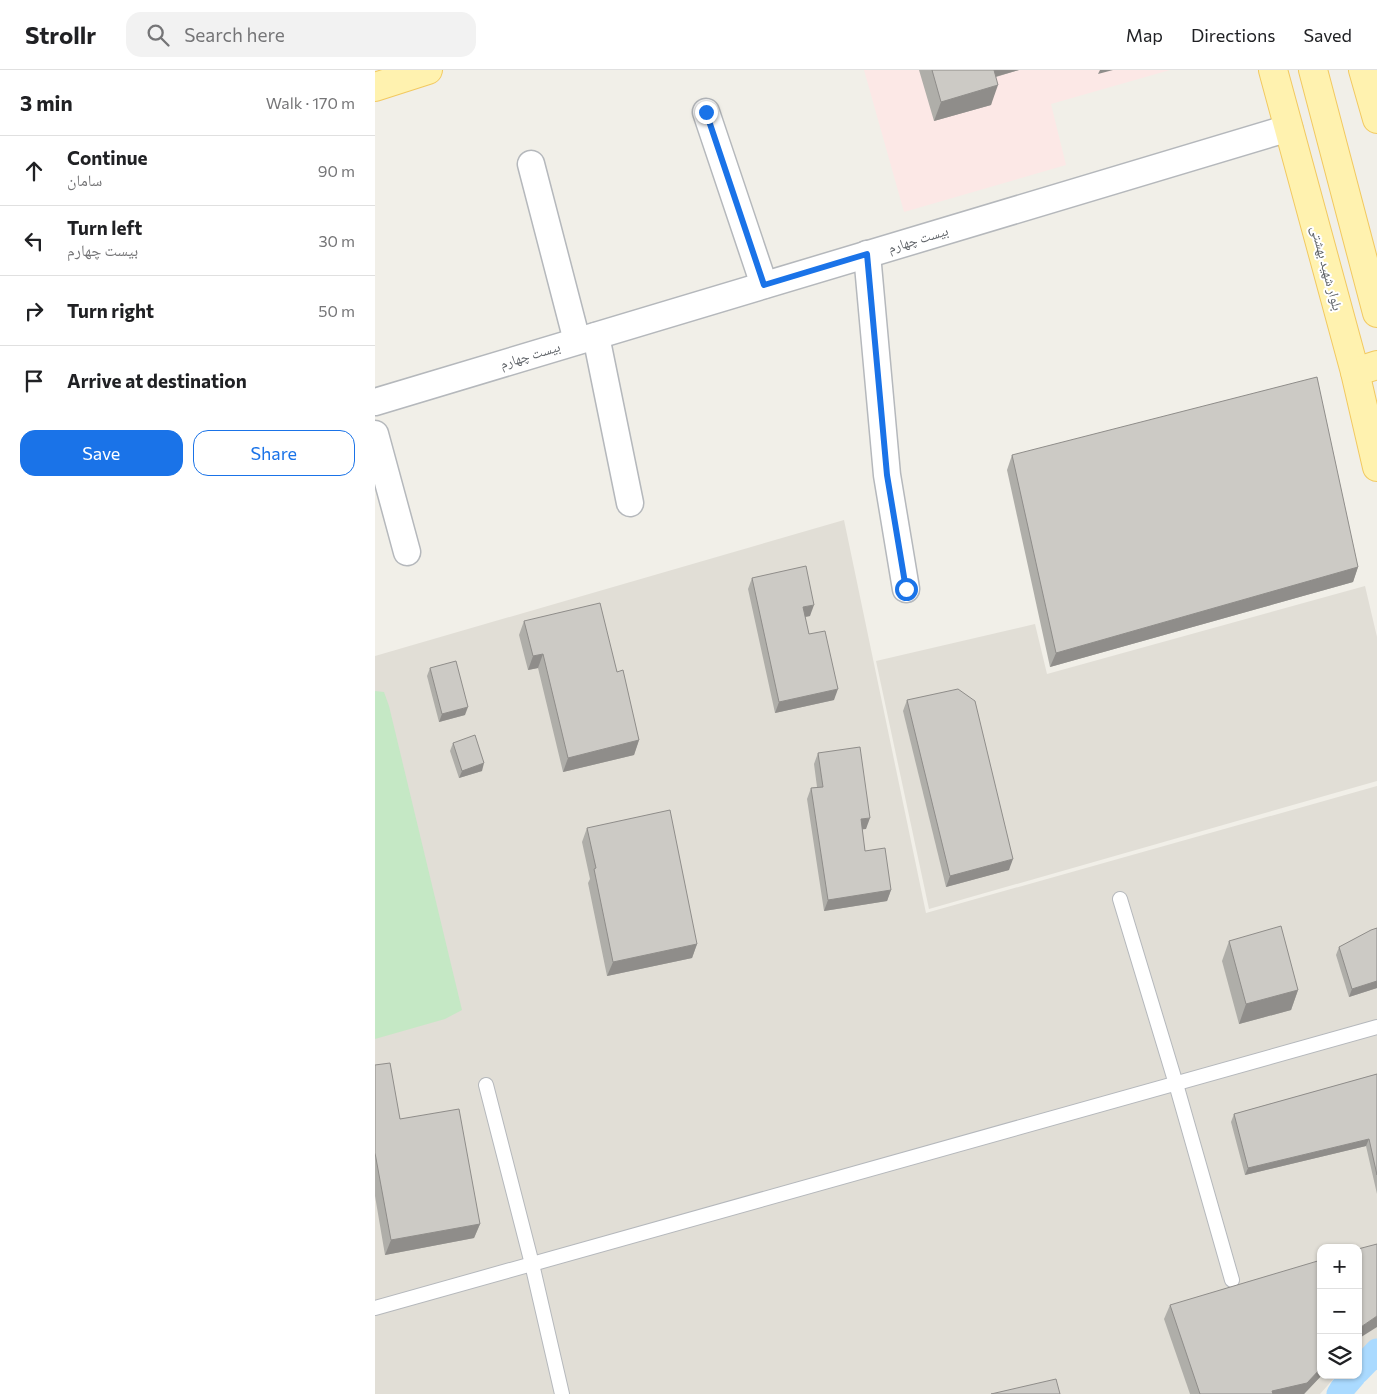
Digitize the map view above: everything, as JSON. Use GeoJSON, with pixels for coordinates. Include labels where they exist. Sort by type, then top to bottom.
{"type":"FeatureCollection","features":[{"type":"Feature","properties":{"kind":"main road"},"geometry":{"type":"LineString","coordinates":[[375,87],[428,70]]}},
{"type":"Feature","properties":{"kind":"main road","name":"بلوار شهید بهشتی"},"geometry":{"type":"LineString","coordinates":[[1273,70],[1289,128],[1366,368],[1377,467]]}},
{"type":"Feature","properties":{"kind":"main road"},"geometry":{"type":"LineString","coordinates":[[1313,70],[1377,311]]}},
{"type":"Feature","properties":{"kind":"main road"},"geometry":{"type":"LineString","coordinates":[[1363,70],[1377,119]]}},
{"type":"Feature","properties":{"kind":"street"},"geometry":{"type":"LineString","coordinates":[[706,112],[764,285]]}},
{"type":"Feature","properties":{"kind":"street","name":"بیست چهارم"},"geometry":{"type":"LineString","coordinates":[[375,402],[1289,128]]}},
{"type":"Feature","properties":{"kind":"street"},"geometry":{"type":"LineString","coordinates":[[531,164],[586,338],[630,503]]}},
{"type":"Feature","properties":{"kind":"street"},"geometry":{"type":"LineString","coordinates":[[867,254],[887,475],[906,589]]}},
{"type":"Feature","properties":{"kind":"street"},"geometry":{"type":"LineString","coordinates":[[375,434],[407,552]]}},
{"type":"Feature","properties":{"kind":"lane"},"geometry":{"type":"LineString","coordinates":[[1120,899],[1177,1084],[1232,1280]]}},
{"type":"Feature","properties":{"kind":"lane"},"geometry":{"type":"LineString","coordinates":[[375,1308],[1377,1027]]}},
{"type":"Feature","properties":{"kind":"lane"},"geometry":{"type":"LineString","coordinates":[[486,1085],[532,1264],[561,1394]]}},
{"type":"Feature","properties":{"kind":"shaded area"},"geometry":{"type":"Polygon","coordinates":[[[864,70],[1170,70],[1051,104],[1066,165],[904,212],[864,70]]]}},
{"type":"Feature","properties":{"kind":"shaded area"},"geometry":{"type":"Polygon","coordinates":[[[844,520],[926,913],[1377,786],[1377,1339],[1362,1352],[1362,1244],[1317,1244],[1317,1379],[1333,1379],[1320,1394],[375,1394],[375,656],[844,520]]]}},
{"type":"Feature","properties":{"kind":"shaded area"},"geometry":{"type":"Polygon","coordinates":[[[1365,586],[1377,637],[1377,781],[929,909],[876,661],[1035,624],[1047,674],[1365,586]]]}},
{"type":"Feature","properties":{"kind":"green space"},"geometry":{"type":"Polygon","coordinates":[[[375,691],[384,692],[389,706],[462,1010],[445,1019],[375,1039],[375,691]]]}},
{"type":"Feature","properties":{"kind":"building"},"geometry":{"type":"Polygon","coordinates":[[[932,70],[994,70],[998,85],[941,102],[932,70]]]}},
{"type":"Feature","properties":{"kind":"building"},"geometry":{"type":"Polygon","coordinates":[[[1317,377],[1358,567],[1056,653],[1012,455],[1317,377]]]}},
{"type":"Feature","properties":{"kind":"building"},"geometry":{"type":"Polygon","coordinates":[[[806,566],[814,605],[803,607],[809,634],[825,631],[838,689],[779,702],[752,578],[806,566]]]}},
{"type":"Feature","properties":{"kind":"building"},"geometry":{"type":"Polygon","coordinates":[[[600,603],[617,672],[623,670],[639,740],[568,758],[543,654],[533,656],[524,621],[600,603]]]}},
{"type":"Feature","properties":{"kind":"building"},"geometry":{"type":"Polygon","coordinates":[[[456,661],[468,707],[442,714],[430,668],[456,661]]]}},
{"type":"Feature","properties":{"kind":"building"},"geometry":{"type":"Polygon","coordinates":[[[958,689],[975,701],[1013,859],[950,876],[907,700],[958,689]]]}},
{"type":"Feature","properties":{"kind":"building"},"geometry":{"type":"Polygon","coordinates":[[[475,735],[484,763],[462,771],[453,743],[475,735]]]}},
{"type":"Feature","properties":{"kind":"building"},"geometry":{"type":"Polygon","coordinates":[[[860,747],[870,818],[861,819],[865,851],[885,848],[891,890],[828,900],[811,788],[823,787],[818,753],[860,747]]]}},
{"type":"Feature","properties":{"kind":"building"},"geometry":{"type":"Polygon","coordinates":[[[670,810],[697,944],[613,962],[587,828],[670,810]]]}},
{"type":"Feature","properties":{"kind":"building"},"geometry":{"type":"Polygon","coordinates":[[[1281,926],[1298,990],[1246,1004],[1229,941],[1281,926]]]}},
{"type":"Feature","properties":{"kind":"building"},"geometry":{"type":"Polygon","coordinates":[[[1377,928],[1377,981],[1352,989],[1339,947],[1377,928]]]}},
{"type":"Feature","properties":{"kind":"building"},"geometry":{"type":"Polygon","coordinates":[[[390,1063],[400,1119],[459,1109],[480,1224],[391,1240],[375,1153],[375,1065],[390,1063]]]}},
{"type":"Feature","properties":{"kind":"building"},"geometry":{"type":"Polygon","coordinates":[[[1377,1074],[1377,1175],[1369,1139],[1248,1168],[1234,1114],[1377,1074]]]}},
{"type":"Feature","properties":{"kind":"building"},"geometry":{"type":"Polygon","coordinates":[[[1377,1244],[1377,1316],[1362,1326],[1362,1289],[1362,1248],[1377,1244]]]}},
{"type":"Feature","properties":{"kind":"building"},"geometry":{"type":"Polygon","coordinates":[[[1317,1261],[1317,1372],[1307,1383],[1272,1391],[1273,1394],[1200,1394],[1170,1305],[1317,1261]]]}},
{"type":"Feature","properties":{"kind":"building"},"geometry":{"type":"Polygon","coordinates":[[[1056,1379],[1060,1394],[991,1394],[1056,1379]]]}},
{"type":"Feature","properties":{"kind":"waterway"},"geometry":{"type":"LineString","coordinates":[[1362,1367],[1377,1351]]}},
{"type":"Feature","properties":{"kind":"waterway"},"geometry":{"type":"LineString","coordinates":[[1339,1394],[1351,1379]]}},
{"type":"Feature","properties":{"kind":"route"},"geometry":{"type":"LineString","coordinates":[[706,112],[764,285],[867,254],[887,475],[906,589]]}}]}
